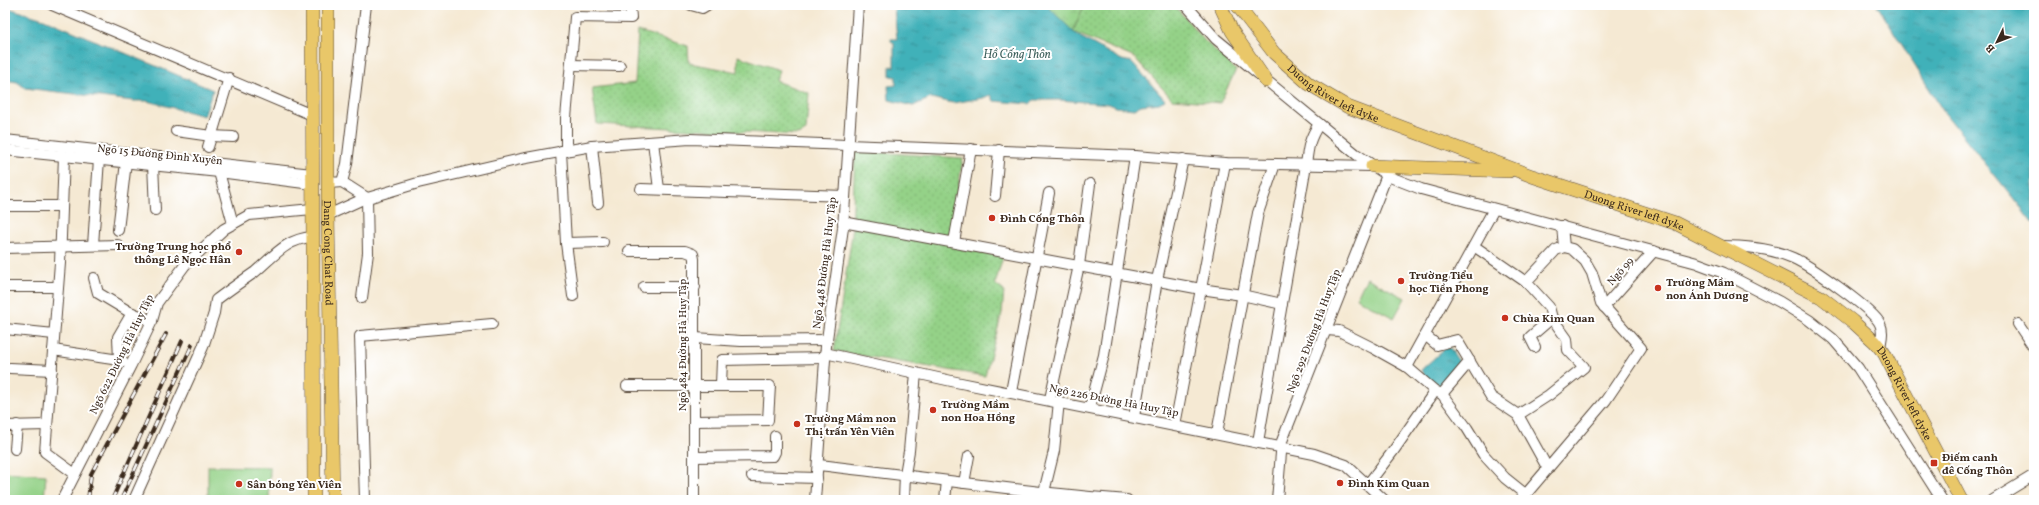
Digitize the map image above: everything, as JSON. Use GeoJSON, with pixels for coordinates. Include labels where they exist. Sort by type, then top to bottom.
{"type":"FeatureCollection","features":[{"type":"Feature","properties":{"kind":"main road","name":"Dang Cong Chat Road"},"geometry":{"type":"LineString","coordinates":[[312,5],[314,500]]}},
{"type":"Feature","properties":{"kind":"main road","name":"Dang Cong Chat Road"},"geometry":{"type":"LineString","coordinates":[[328,5],[328,215],[333,500]]}},
{"type":"Feature","properties":{"kind":"main road"},"geometry":{"type":"LineString","coordinates":[[1220,5],[1235,36],[1266,81]]}},
{"type":"Feature","properties":{"kind":"main road","name":"Duong River left dyke"},"geometry":{"type":"LineString","coordinates":[[1237,5],[1274,53],[1309,84],[1348,107],[1521,171],[1675,223],[1820,297],[1852,321],[1880,348],[1891,365],[1961,500]]}},
{"type":"Feature","properties":{"kind":"main road"},"geometry":{"type":"LineString","coordinates":[[312,115],[328,116]]}},
{"type":"Feature","properties":{"kind":"main road"},"geometry":{"type":"LineString","coordinates":[[1372,166],[1521,171]]}},
{"type":"Feature","properties":{"kind":"main road"},"geometry":{"type":"LineString","coordinates":[[312,242],[329,245]]}},
{"type":"Feature","properties":{"kind":"street"},"geometry":{"type":"LineString","coordinates":[[52,5],[229,78],[312,115]]}},
{"type":"Feature","properties":{"kind":"street"},"geometry":{"type":"LineString","coordinates":[[342,182],[347,164],[366,5]]}},
{"type":"Feature","properties":{"kind":"street"},"geometry":{"type":"LineString","coordinates":[[573,296],[566,243],[564,151],[575,18],[631,18],[630,5]]}},
{"type":"Feature","properties":{"kind":"street"},"geometry":{"type":"LineString","coordinates":[[691,5],[702,8],[707,5]]}},
{"type":"Feature","properties":{"kind":"street","name":"Ngõ 448 Đường Hà Huy Tập"},"geometry":{"type":"LineString","coordinates":[[815,500],[825,356],[843,222],[858,5]]}},
{"type":"Feature","properties":{"kind":"street"},"geometry":{"type":"LineString","coordinates":[[1186,5],[1216,39],[1319,124],[1372,166],[1387,175],[1421,189],[1654,251],[1724,273],[1780,302],[1821,329],[1858,368],[1942,500]]}},
{"type":"Feature","properties":{"kind":"street"},"geometry":{"type":"LineString","coordinates":[[571,65],[620,66]]}},
{"type":"Feature","properties":{"kind":"street"},"geometry":{"type":"LineString","coordinates":[[208,147],[229,78]]}},
{"type":"Feature","properties":{"kind":"street"},"geometry":{"type":"LineString","coordinates":[[1258,442],[1310,138],[1319,124]]}},
{"type":"Feature","properties":{"kind":"street"},"geometry":{"type":"LineString","coordinates":[[176,131],[211,136],[233,137]]}},
{"type":"Feature","properties":{"kind":"street"},"geometry":{"type":"LineString","coordinates":[[328,215],[367,198],[418,183],[521,159],[592,146],[690,139],[1135,156],[1183,159],[1225,164],[1372,166]]}},
{"type":"Feature","properties":{"kind":"street","name":"Ngõ 15 Đường Đình Xuyên"},"geometry":{"type":"LineString","coordinates":[[5,140],[153,164],[219,172],[312,179]]}},
{"type":"Feature","properties":{"kind":"street"},"geometry":{"type":"LineString","coordinates":[[653,142],[658,189]]}},
{"type":"Feature","properties":{"kind":"street"},"geometry":{"type":"LineString","coordinates":[[592,146],[598,203]]}},
{"type":"Feature","properties":{"kind":"street"},"geometry":{"type":"LineString","coordinates":[[954,242],[972,149]]}},
{"type":"Feature","properties":{"kind":"street","name":"Ngõ 15 Đường Đình Xuyên"},"geometry":{"type":"LineString","coordinates":[[5,150],[99,160],[133,160],[312,179]]}},
{"type":"Feature","properties":{"kind":"street"},"geometry":{"type":"LineString","coordinates":[[995,196],[999,150]]}},
{"type":"Feature","properties":{"kind":"street"},"geometry":{"type":"LineString","coordinates":[[64,156],[58,287],[45,452],[75,474]]}},
{"type":"Feature","properties":{"kind":"street"},"geometry":{"type":"LineString","coordinates":[[1090,408],[1104,355],[1135,156]]}},
{"type":"Feature","properties":{"kind":"street"},"geometry":{"type":"LineString","coordinates":[[1134,416],[1157,280],[1183,159]]}},
{"type":"Feature","properties":{"kind":"street"},"geometry":{"type":"LineString","coordinates":[[93,245],[99,160]]}},
{"type":"Feature","properties":{"kind":"street"},"geometry":{"type":"LineString","coordinates":[[118,230],[133,160]]}},
{"type":"Feature","properties":{"kind":"street"},"geometry":{"type":"LineString","coordinates":[[153,164],[155,210]]}},
{"type":"Feature","properties":{"kind":"street"},"geometry":{"type":"LineString","coordinates":[[1175,425],[1225,164]]}},
{"type":"Feature","properties":{"kind":"street"},"geometry":{"type":"LineString","coordinates":[[1217,434],[1258,214],[1275,164]]}},
{"type":"Feature","properties":{"kind":"street"},"geometry":{"type":"LineString","coordinates":[[219,172],[233,224]]}},
{"type":"Feature","properties":{"kind":"street","name":"Ngõ 292 Đường Hà Huy Tập"},"geometry":{"type":"LineString","coordinates":[[1277,500],[1282,441],[1387,175]]}},
{"type":"Feature","properties":{"kind":"street"},"geometry":{"type":"LineString","coordinates":[[328,182],[342,182],[367,198]]}},
{"type":"Feature","properties":{"kind":"street"},"geometry":{"type":"LineString","coordinates":[[1044,492],[1054,452],[1055,400],[1079,265],[1090,184]]}},
{"type":"Feature","properties":{"kind":"street"},"geometry":{"type":"LineString","coordinates":[[642,189],[845,196]]}},
{"type":"Feature","properties":{"kind":"street"},"geometry":{"type":"LineString","coordinates":[[1011,392],[1049,193]]}},
{"type":"Feature","properties":{"kind":"street"},"geometry":{"type":"LineString","coordinates":[[362,298],[368,253],[367,198]]}},
{"type":"Feature","properties":{"kind":"street"},"geometry":{"type":"LineString","coordinates":[[5,206],[62,206]]}},
{"type":"Feature","properties":{"kind":"street","name":"Ngõ 622 Đường Hà Huy Tập"},"geometry":{"type":"LineString","coordinates":[[62,500],[131,365],[152,321],[157,303],[185,265],[224,229],[249,215],[312,209]]}},
{"type":"Feature","properties":{"kind":"street"},"geometry":{"type":"LineString","coordinates":[[1407,368],[1494,209]]}},
{"type":"Feature","properties":{"kind":"street"},"geometry":{"type":"LineString","coordinates":[[843,222],[1037,257],[1201,289],[1242,295],[1282,304]]}},
{"type":"Feature","properties":{"kind":"street"},"geometry":{"type":"LineString","coordinates":[[1562,226],[1564,247]]}},
{"type":"Feature","properties":{"kind":"street"},"geometry":{"type":"LineString","coordinates":[[134,500],[203,347],[214,313],[216,300],[255,271],[280,249],[299,238],[312,242]]}},
{"type":"Feature","properties":{"kind":"street"},"geometry":{"type":"LineString","coordinates":[[566,243],[603,242]]}},
{"type":"Feature","properties":{"kind":"street"},"geometry":{"type":"LineString","coordinates":[[5,248],[118,245]]}},
{"type":"Feature","properties":{"kind":"street"},"geometry":{"type":"LineString","coordinates":[[1474,246],[1526,282],[1550,307],[1552,318],[1567,339],[1568,350],[1584,367],[1549,395],[1518,414]]}},
{"type":"Feature","properties":{"kind":"street"},"geometry":{"type":"LineString","coordinates":[[1721,246],[1756,248],[1793,258],[1848,294],[1879,321],[1882,332],[1880,348]]}},
{"type":"Feature","properties":{"kind":"street"},"geometry":{"type":"LineString","coordinates":[[1327,330],[1339,331],[1407,368],[1438,392],[1467,428],[1482,454],[1523,497],[1606,400],[1640,350],[1640,345],[1601,303],[1592,273],[1585,261],[1576,251],[1564,247],[1553,252],[1526,282]]}},
{"type":"Feature","properties":{"kind":"street","name":"Ngõ 484 Đường Hà Huy Tập"},"geometry":{"type":"LineString","coordinates":[[629,251],[685,251],[692,254],[695,287],[694,500]]}},
{"type":"Feature","properties":{"kind":"street","name":"Ngõ 99"},"geometry":{"type":"LineString","coordinates":[[1604,307],[1654,251]]}},
{"type":"Feature","properties":{"kind":"street"},"geometry":{"type":"LineString","coordinates":[[94,278],[98,292],[132,313],[152,321]]}},
{"type":"Feature","properties":{"kind":"street"},"geometry":{"type":"LineString","coordinates":[[5,287],[58,287]]}},
{"type":"Feature","properties":{"kind":"street"},"geometry":{"type":"LineString","coordinates":[[644,287],[695,287]]}},
{"type":"Feature","properties":{"kind":"street"},"geometry":{"type":"LineString","coordinates":[[119,360],[118,337],[132,313]]}},
{"type":"Feature","properties":{"kind":"street"},"geometry":{"type":"LineString","coordinates":[[1535,347],[1530,337],[1552,318]]}},
{"type":"Feature","properties":{"kind":"street"},"geometry":{"type":"LineString","coordinates":[[365,500],[360,336],[492,324]]}},
{"type":"Feature","properties":{"kind":"street"},"geometry":{"type":"LineString","coordinates":[[2018,324],[2034,348]]}},
{"type":"Feature","properties":{"kind":"street"},"geometry":{"type":"LineString","coordinates":[[5,329],[54,334]]}},
{"type":"Feature","properties":{"kind":"street"},"geometry":{"type":"LineString","coordinates":[[1425,335],[1437,345],[1457,340],[1491,397],[1518,414],[1548,469]]}},
{"type":"Feature","properties":{"kind":"street"},"geometry":{"type":"LineString","coordinates":[[694,338],[741,341],[827,340]]}},
{"type":"Feature","properties":{"kind":"street"},"geometry":{"type":"LineString","coordinates":[[53,350],[119,360],[131,365]]}},
{"type":"Feature","properties":{"kind":"street","name":"Ngõ 226 Đường Hà Huy Tập"},"geometry":{"type":"LineString","coordinates":[[721,385],[722,360],[825,356],[1055,400],[1314,454],[1346,465],[1384,500]]}},
{"type":"Feature","properties":{"kind":"street"},"geometry":{"type":"LineString","coordinates":[[1368,484],[1438,392],[1470,362]]}},
{"type":"Feature","properties":{"kind":"street"},"geometry":{"type":"LineString","coordinates":[[10,368],[52,370]]}},
{"type":"Feature","properties":{"kind":"street"},"geometry":{"type":"LineString","coordinates":[[904,500],[905,474],[909,451],[916,373]]}},
{"type":"Feature","properties":{"kind":"street"},"geometry":{"type":"LineString","coordinates":[[627,386],[694,384],[770,386],[768,420],[694,421]]}},
{"type":"Feature","properties":{"kind":"street"},"geometry":{"type":"LineString","coordinates":[[15,449],[17,425]]}},
{"type":"Feature","properties":{"kind":"street"},"geometry":{"type":"LineString","coordinates":[[5,426],[48,425]]}},
{"type":"Feature","properties":{"kind":"street"},"geometry":{"type":"LineString","coordinates":[[694,457],[773,456],[775,452],[775,436]]}},
{"type":"Feature","properties":{"kind":"street"},"geometry":{"type":"LineString","coordinates":[[964,483],[969,456]]}},
{"type":"Feature","properties":{"kind":"street"},"geometry":{"type":"LineString","coordinates":[[818,465],[905,474],[947,481],[1070,496],[1127,500]]}},
{"type":"Feature","properties":{"kind":"street"},"geometry":{"type":"LineString","coordinates":[[1993,500],[2034,475]]}},
{"type":"Feature","properties":{"kind":"street"},"geometry":{"type":"LineString","coordinates":[[752,476],[817,478]]}},
{"type":"Feature","properties":{"kind":"street"},"geometry":{"type":"LineString","coordinates":[[945,500],[947,481]]}},
{"type":"Feature","properties":{"kind":"green space"},"geometry":{"type":"Polygon","coordinates":[[[1044,5],[1084,5],[1073,32],[1044,5]]]}},
{"type":"Feature","properties":{"kind":"green space"},"geometry":{"type":"Polygon","coordinates":[[[1084,5],[1174,5],[1204,40],[1236,70],[1220,103],[1172,99],[1135,58],[1073,32],[1084,5]]]}},
{"type":"Feature","properties":{"kind":"green space"},"geometry":{"type":"Polygon","coordinates":[[[638,31],[688,46],[689,63],[738,72],[738,56],[779,70],[775,81],[809,93],[806,131],[799,135],[597,124],[592,88],[635,83],[638,31]]]}},
{"type":"Feature","properties":{"kind":"green space"},"geometry":{"type":"Polygon","coordinates":[[[855,151],[963,158],[949,245],[1003,257],[995,284],[1004,291],[1002,313],[985,376],[834,351],[852,235],[855,151]]]}},
{"type":"Feature","properties":{"kind":"green space"},"geometry":{"type":"Polygon","coordinates":[[[1367,278],[1405,298],[1394,318],[1356,298],[1367,278]]]}},
{"type":"Feature","properties":{"kind":"green space","name":"Sân bóng Yên Viên"},"geometry":{"type":"Polygon","coordinates":[[[208,466],[270,467],[269,500],[208,500],[208,466]]]}},
{"type":"Feature","properties":{"kind":"green space"},"geometry":{"type":"Polygon","coordinates":[[[5,472],[46,475],[44,500],[5,500],[5,472]]]}},
{"type":"Feature","properties":{"kind":"water","name":"Hồ Cống Thôn"},"geometry":{"type":"Polygon","coordinates":[[[892,5],[1046,5],[1077,35],[1122,60],[1132,62],[1165,100],[1159,103],[1141,105],[1134,109],[1116,107],[1109,104],[1060,100],[1034,100],[1030,104],[994,101],[991,95],[983,98],[953,103],[931,98],[913,106],[889,100],[888,86],[896,85],[896,77],[890,76],[890,66],[894,67],[894,43],[891,39],[897,39],[894,8],[892,5]]]}},
{"type":"Feature","properties":{"kind":"water"},"geometry":{"type":"Polygon","coordinates":[[[1877,5],[2034,5],[2034,224],[1943,111],[1877,5]]]}},
{"type":"Feature","properties":{"kind":"water"},"geometry":{"type":"Polygon","coordinates":[[[5,7],[44,19],[213,90],[204,116],[147,101],[133,101],[25,88],[17,82],[5,80],[5,7]]]}},
{"type":"Feature","properties":{"kind":"water"},"geometry":{"type":"Polygon","coordinates":[[[1447,348],[1450,348],[1462,366],[1441,387],[1424,376],[1421,370],[1447,348]]]}},
{"type":"Feature","properties":{"kind":"railway"},"geometry":{"type":"LineString","coordinates":[[88,500],[91,474],[166,334]]}},
{"type":"Feature","properties":{"kind":"railway"},"geometry":{"type":"LineString","coordinates":[[112,500],[182,341]]}},
{"type":"Feature","properties":{"kind":"railway"},"geometry":{"type":"LineString","coordinates":[[121,500],[192,345]]}},
{"type":"Feature","properties":{"kind":"place","name":"Đình Cống Thôn"},"geometry":{"type":"Point","coordinates":[992,218]}},
{"type":"Feature","properties":{"kind":"place","name":"Trường Trung học phổ thông Lê Ngọc Hân"},"geometry":{"type":"Point","coordinates":[239,252]}},
{"type":"Feature","properties":{"kind":"place","name":"Trường Tiểu học Tiền Phong"},"geometry":{"type":"Point","coordinates":[1401,281]}},
{"type":"Feature","properties":{"kind":"place","name":"Trường Mầm non Ánh Dương"},"geometry":{"type":"Point","coordinates":[1658,288]}},
{"type":"Feature","properties":{"kind":"place","name":"Chùa Kim Quan"},"geometry":{"type":"Point","coordinates":[1505,318]}},
{"type":"Feature","properties":{"kind":"place","name":"Trường Mầm non Hoa Hồng"},"geometry":{"type":"Point","coordinates":[933,410]}},
{"type":"Feature","properties":{"kind":"place","name":"Trường Mầm non Thị trấn Yên Viên"},"geometry":{"type":"Point","coordinates":[797,424]}},
{"type":"Feature","properties":{"kind":"place","name":"Điếm canh đê Cống Thôn"},"geometry":{"type":"Point","coordinates":[1934,463]}},
{"type":"Feature","properties":{"kind":"place","name":"Đình Kim Quan"},"geometry":{"type":"Point","coordinates":[1340,483]}},
{"type":"Feature","properties":{"kind":"place","name":"Sân bóng Yên Viên"},"geometry":{"type":"Point","coordinates":[239,484]}}]}
